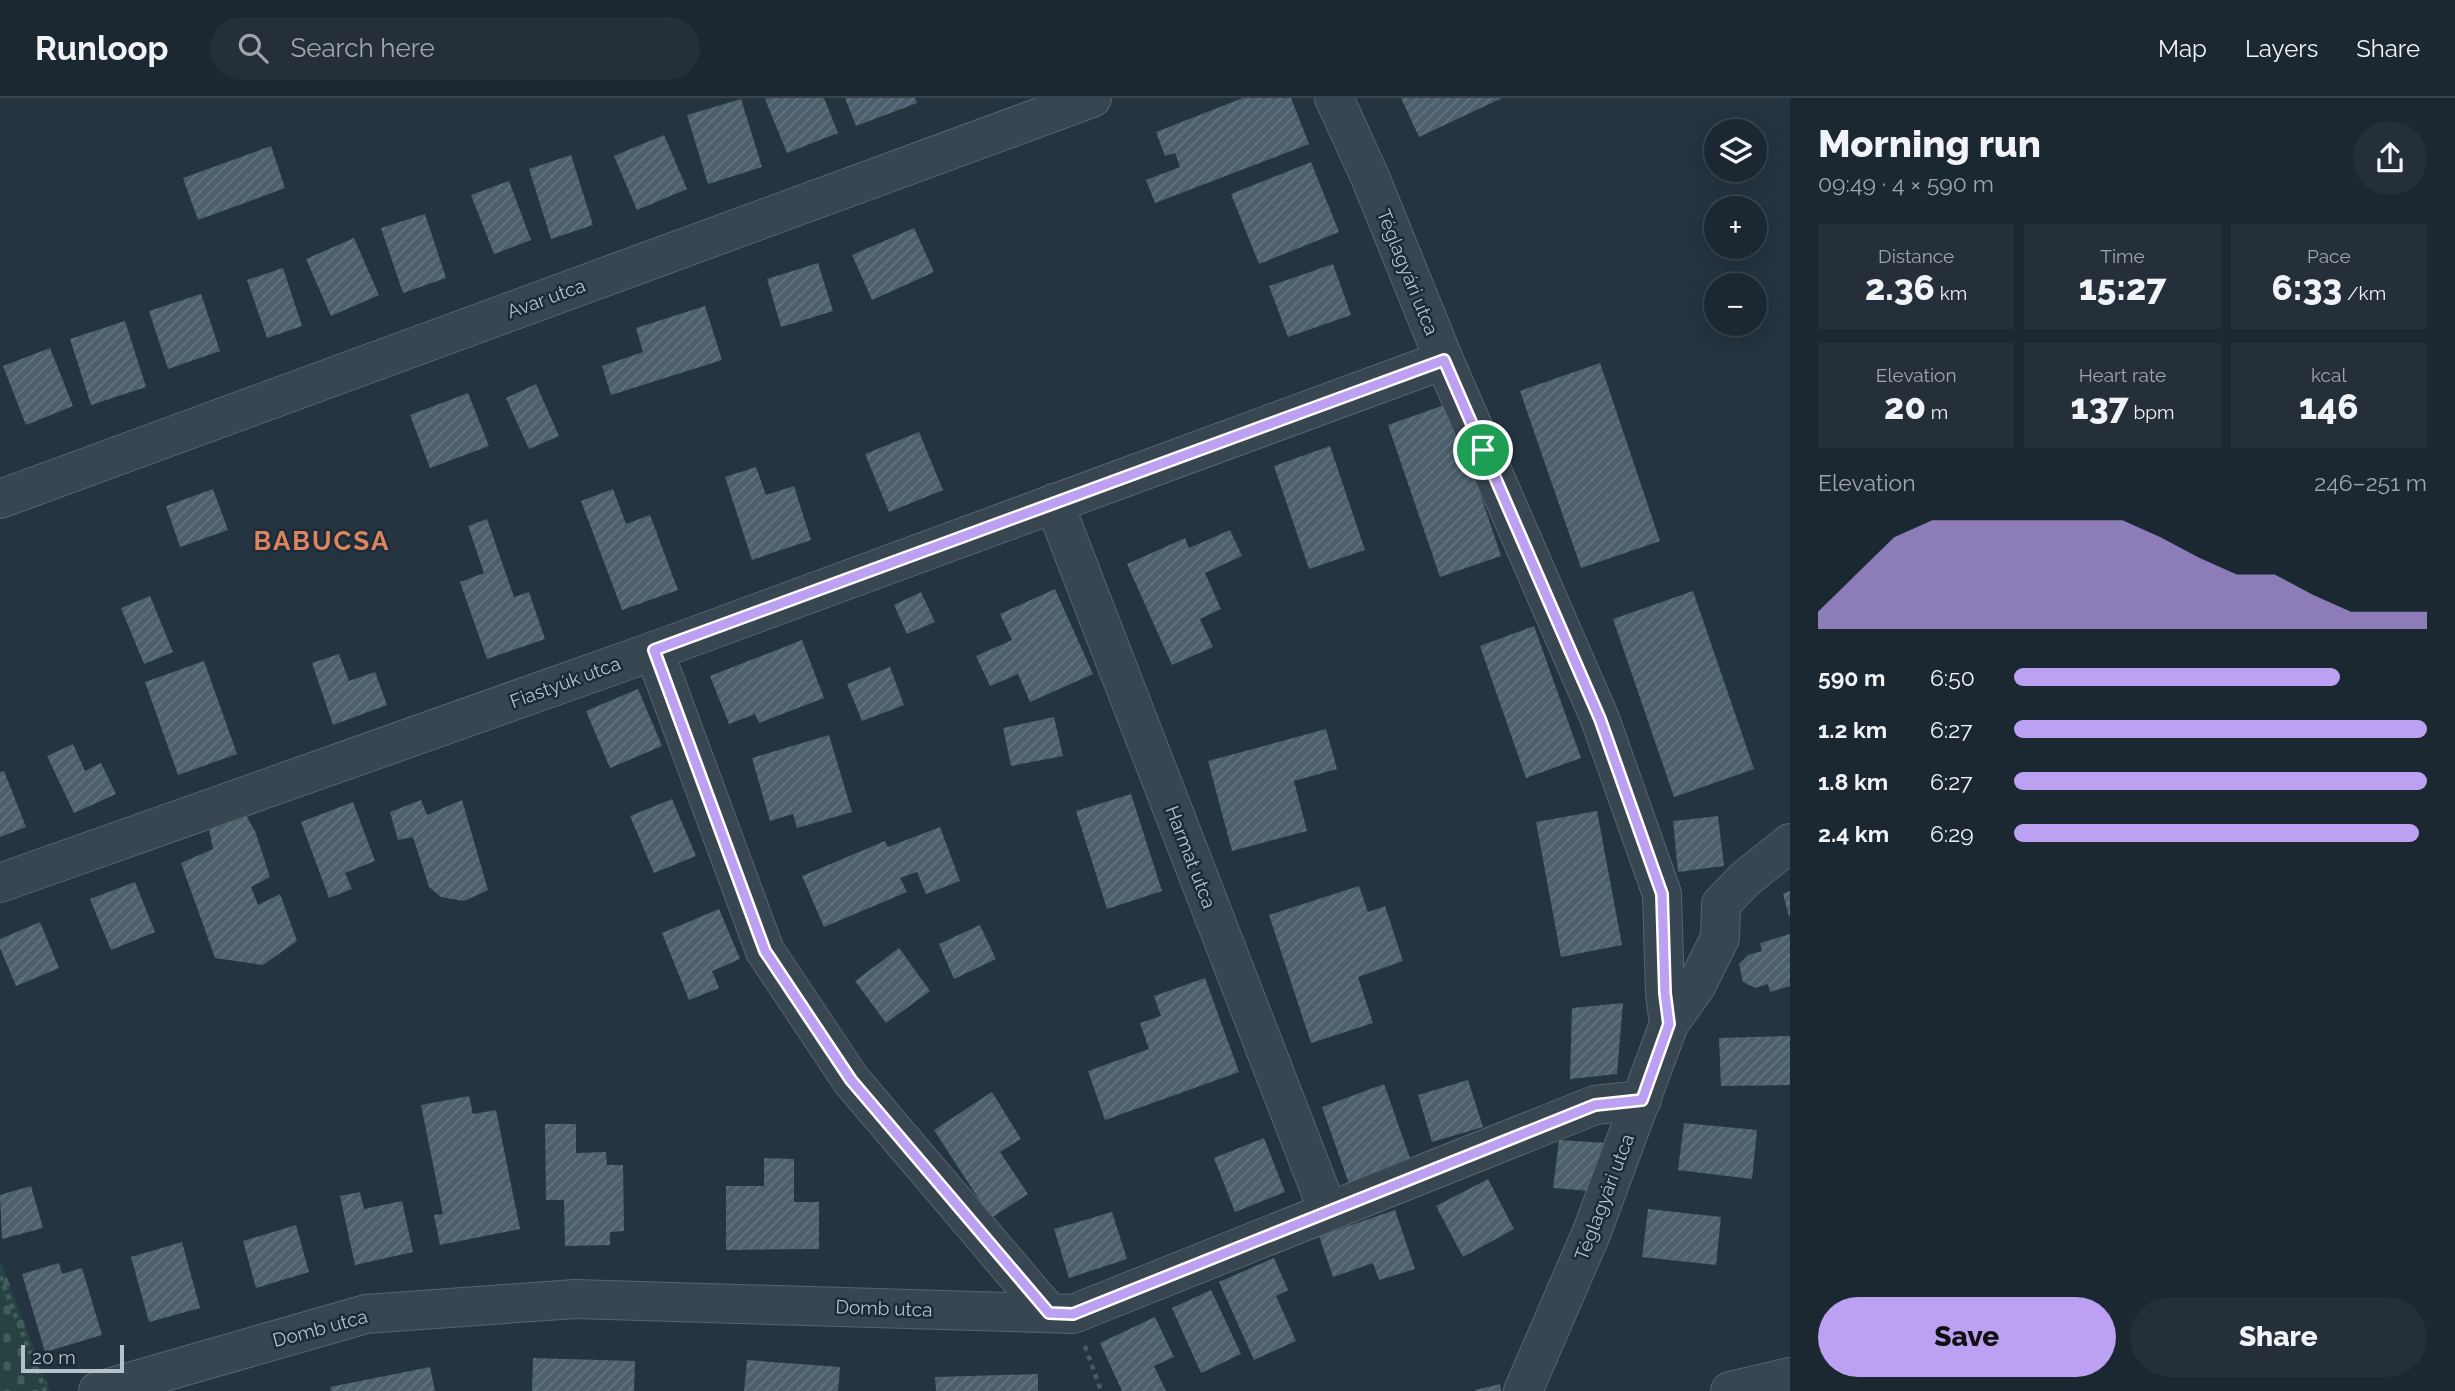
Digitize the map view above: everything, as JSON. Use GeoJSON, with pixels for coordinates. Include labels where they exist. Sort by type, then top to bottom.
{"type":"FeatureCollection","features":[{"type":"Feature","properties":{"kind":"street","name":"Avar utca"},"geometry":{"type":"LineString","coordinates":[[0,499],[1091,98]]}},
{"type":"Feature","properties":{"kind":"street","name":"Téglagyári utca"},"geometry":{"type":"LineString","coordinates":[[1334,98],[1600,719],[1662,894],[1665,993],[1669,1024],[1591,1234],[1523,1391]]}},
{"type":"Feature","properties":{"kind":"street","name":"Fiastyúk utca"},"geometry":{"type":"LineString","coordinates":[[0,883],[654,650],[1444,360]]}},
{"type":"Feature","properties":{"kind":"street","name":"Harmat utca"},"geometry":{"type":"LineString","coordinates":[[1054,503],[1328,1211]]}},
{"type":"Feature","properties":{"kind":"street"},"geometry":{"type":"LineString","coordinates":[[654,650],[765,951],[851,1080],[1061,1313]]}},
{"type":"Feature","properties":{"kind":"street"},"geometry":{"type":"LineString","coordinates":[[1669,1024],[1696,986],[1720,938],[1721,904],[1745,879],[1790,843]]}},
{"type":"Feature","properties":{"kind":"street","name":"Domb utca"},"geometry":{"type":"LineString","coordinates":[[98,1391],[366,1314],[575,1299],[1061,1313],[1595,1105],[1642,1100]]}},
{"type":"Feature","properties":{"kind":"street"},"geometry":{"type":"LineString","coordinates":[[1730,1391],[1790,1377]]}},
{"type":"Feature","properties":{"kind":"path"},"geometry":{"type":"LineString","coordinates":[[0,1276],[45,1391]]}},
{"type":"Feature","properties":{"kind":"path"},"geometry":{"type":"LineString","coordinates":[[1061,1313],[1101,1391]]}},
{"type":"Feature","properties":{"kind":"green space"},"geometry":{"type":"Polygon","coordinates":[[[0,1259],[50,1391],[0,1391],[0,1259]]]}},
{"type":"Feature","properties":{"kind":"building"},"geometry":{"type":"Polygon","coordinates":[[[824,98],[838,133],[787,153],[765,99],[824,98]]]}},
{"type":"Feature","properties":{"kind":"building"},"geometry":{"type":"Polygon","coordinates":[[[845,98],[915,98],[917,103],[856,126],[845,98]]]}},
{"type":"Feature","properties":{"kind":"building"},"geometry":{"type":"Polygon","coordinates":[[[1243,98],[1291,98],[1309,144],[1155,203],[1146,180],[1180,167],[1175,153],[1165,156],[1156,132],[1243,98]]]}},
{"type":"Feature","properties":{"kind":"building"},"geometry":{"type":"Polygon","coordinates":[[[1401,98],[1502,98],[1419,137],[1401,98]]]}},
{"type":"Feature","properties":{"kind":"building"},"geometry":{"type":"Polygon","coordinates":[[[741,99],[762,167],[708,184],[687,115],[741,99]]]}},
{"type":"Feature","properties":{"kind":"building"},"geometry":{"type":"Polygon","coordinates":[[[664,135],[687,189],[637,210],[614,156],[664,135]]]}},
{"type":"Feature","properties":{"kind":"building"},"geometry":{"type":"Polygon","coordinates":[[[271,146],[285,188],[198,220],[183,178],[271,146]]]}},
{"type":"Feature","properties":{"kind":"building"},"geometry":{"type":"Polygon","coordinates":[[[571,155],[593,225],[551,239],[529,169],[571,155]]]}},
{"type":"Feature","properties":{"kind":"building"},"geometry":{"type":"Polygon","coordinates":[[[1311,162],[1339,232],[1259,264],[1231,194],[1311,162]]]}},
{"type":"Feature","properties":{"kind":"building"},"geometry":{"type":"Polygon","coordinates":[[[509,181],[531,240],[494,254],[471,195],[509,181]]]}},
{"type":"Feature","properties":{"kind":"building"},"geometry":{"type":"Polygon","coordinates":[[[425,214],[446,278],[403,293],[381,228],[425,214]]]}},
{"type":"Feature","properties":{"kind":"building"},"geometry":{"type":"Polygon","coordinates":[[[914,228],[934,272],[872,300],[852,255],[914,228]]]}},
{"type":"Feature","properties":{"kind":"building"},"geometry":{"type":"Polygon","coordinates":[[[354,238],[379,295],[331,316],[306,259],[354,238]]]}},
{"type":"Feature","properties":{"kind":"building"},"geometry":{"type":"Polygon","coordinates":[[[818,263],[833,311],[781,327],[767,279],[818,263]]]}},
{"type":"Feature","properties":{"kind":"building"},"geometry":{"type":"Polygon","coordinates":[[[1333,264],[1351,315],[1288,337],[1269,286],[1333,264]]]}},
{"type":"Feature","properties":{"kind":"building"},"geometry":{"type":"Polygon","coordinates":[[[283,268],[302,326],[267,338],[247,280],[283,268]]]}},
{"type":"Feature","properties":{"kind":"building"},"geometry":{"type":"Polygon","coordinates":[[[201,294],[220,351],[168,369],[149,311],[201,294]]]}},
{"type":"Feature","properties":{"kind":"building"},"geometry":{"type":"Polygon","coordinates":[[[705,306],[722,360],[611,395],[602,366],[643,352],[636,328],[705,306]]]}},
{"type":"Feature","properties":{"kind":"building"},"geometry":{"type":"Polygon","coordinates":[[[125,321],[146,387],[91,405],[70,339],[125,321]]]}},
{"type":"Feature","properties":{"kind":"building"},"geometry":{"type":"Polygon","coordinates":[[[50,348],[73,406],[26,425],[3,366],[50,348]]]}},
{"type":"Feature","properties":{"kind":"building"},"geometry":{"type":"Polygon","coordinates":[[[1600,363],[1660,541],[1581,568],[1520,391],[1600,363]]]}},
{"type":"Feature","properties":{"kind":"building"},"geometry":{"type":"Polygon","coordinates":[[[536,384],[559,436],[529,449],[506,398],[536,384]]]}},
{"type":"Feature","properties":{"kind":"building"},"geometry":{"type":"Polygon","coordinates":[[[468,393],[489,446],[430,468],[410,415],[468,393]]]}},
{"type":"Feature","properties":{"kind":"building"},"geometry":{"type":"Polygon","coordinates":[[[1450,403],[1501,556],[1440,577],[1388,425],[1450,403]]]}},
{"type":"Feature","properties":{"kind":"building"},"geometry":{"type":"Polygon","coordinates":[[[919,432],[943,490],[889,512],[865,454],[919,432]]]}},
{"type":"Feature","properties":{"kind":"building"},"geometry":{"type":"Polygon","coordinates":[[[1330,446],[1365,550],[1309,569],[1274,466],[1330,446]]]}},
{"type":"Feature","properties":{"kind":"building"},"geometry":{"type":"Polygon","coordinates":[[[756,467],[766,495],[794,486],[811,540],[752,560],[725,477],[756,467]]]}},
{"type":"Feature","properties":{"kind":"building"},"geometry":{"type":"Polygon","coordinates":[[[213,489],[228,530],[180,547],[166,506],[213,489]]]}},
{"type":"Feature","properties":{"kind":"building"},"geometry":{"type":"Polygon","coordinates":[[[613,489],[626,524],[650,515],[678,590],[622,610],[581,501],[613,489]]]}},
{"type":"Feature","properties":{"kind":"building"},"geometry":{"type":"Polygon","coordinates":[[[487,519],[514,597],[529,592],[545,639],[487,659],[460,582],[484,573],[468,526],[487,519]]]}},
{"type":"Feature","properties":{"kind":"building"},"geometry":{"type":"Polygon","coordinates":[[[1230,530],[1242,556],[1205,573],[1221,609],[1200,619],[1213,647],[1172,665],[1127,564],[1185,538],[1189,548],[1230,530]]]}},
{"type":"Feature","properties":{"kind":"building"},"geometry":{"type":"Polygon","coordinates":[[[1055,589],[1093,674],[1030,702],[1018,674],[990,686],[976,656],[1012,640],[1000,614],[1055,589]]]}},
{"type":"Feature","properties":{"kind":"building"},"geometry":{"type":"Polygon","coordinates":[[[1693,591],[1754,769],[1674,797],[1613,619],[1693,591]]]}},
{"type":"Feature","properties":{"kind":"building"},"geometry":{"type":"Polygon","coordinates":[[[921,592],[935,622],[907,634],[894,605],[921,592]]]}},
{"type":"Feature","properties":{"kind":"building"},"geometry":{"type":"Polygon","coordinates":[[[150,596],[173,652],[144,664],[121,608],[150,596]]]}},
{"type":"Feature","properties":{"kind":"building"},"geometry":{"type":"Polygon","coordinates":[[[1534,626],[1581,758],[1526,778],[1480,646],[1534,626]]]}},
{"type":"Feature","properties":{"kind":"building"},"geometry":{"type":"Polygon","coordinates":[[[802,640],[824,698],[759,723],[755,714],[729,724],[710,676],[802,640]]]}},
{"type":"Feature","properties":{"kind":"building"},"geometry":{"type":"Polygon","coordinates":[[[339,654],[349,681],[375,672],[387,705],[333,725],[312,663],[339,654]]]}},
{"type":"Feature","properties":{"kind":"building"},"geometry":{"type":"Polygon","coordinates":[[[204,661],[237,754],[178,775],[145,682],[204,661]]]}},
{"type":"Feature","properties":{"kind":"building"},"geometry":{"type":"Polygon","coordinates":[[[890,667],[904,705],[862,721],[847,684],[890,667]]]}},
{"type":"Feature","properties":{"kind":"building"},"geometry":{"type":"Polygon","coordinates":[[[638,689],[662,746],[610,768],[586,711],[638,689]]]}},
{"type":"Feature","properties":{"kind":"building"},"geometry":{"type":"Polygon","coordinates":[[[1054,717],[1063,756],[1011,766],[1003,728],[1054,717]]]}},
{"type":"Feature","properties":{"kind":"building"},"geometry":{"type":"Polygon","coordinates":[[[1326,729],[1337,769],[1294,781],[1307,831],[1232,851],[1208,761],[1326,729]]]}},
{"type":"Feature","properties":{"kind":"building"},"geometry":{"type":"Polygon","coordinates":[[[829,735],[852,812],[797,828],[793,814],[770,821],[752,758],[829,735]]]}},
{"type":"Feature","properties":{"kind":"building"},"geometry":{"type":"Polygon","coordinates":[[[73,744],[85,771],[101,763],[116,794],[74,813],[47,756],[73,744]]]}},
{"type":"Feature","properties":{"kind":"building"},"geometry":{"type":"Polygon","coordinates":[[[4,771],[26,827],[0,837],[0,772],[4,771]]]}},
{"type":"Feature","properties":{"kind":"building"},"geometry":{"type":"Polygon","coordinates":[[[1131,794],[1162,891],[1107,909],[1076,811],[1131,794]]]}},
{"type":"Feature","properties":{"kind":"building"},"geometry":{"type":"Polygon","coordinates":[[[672,799],[696,856],[654,873],[630,816],[672,799]]]}},
{"type":"Feature","properties":{"kind":"building"},"geometry":{"type":"Polygon","coordinates":[[[421,800],[427,815],[462,800],[488,890],[464,901],[441,897],[429,887],[413,837],[398,840],[390,812],[421,800]]]}},
{"type":"Feature","properties":{"kind":"building"},"geometry":{"type":"Polygon","coordinates":[[[353,802],[375,861],[345,873],[352,889],[329,898],[301,822],[353,802]]]}},
{"type":"Feature","properties":{"kind":"building"},"geometry":{"type":"Polygon","coordinates":[[[1597,811],[1622,945],[1561,957],[1536,822],[1597,811]]]}},
{"type":"Feature","properties":{"kind":"building"},"geometry":{"type":"Polygon","coordinates":[[[244,812],[255,831],[270,877],[251,887],[258,905],[280,894],[297,941],[263,965],[215,958],[181,863],[213,849],[208,824],[244,812]]]}},
{"type":"Feature","properties":{"kind":"building"},"geometry":{"type":"Polygon","coordinates":[[[1718,816],[1724,866],[1678,872],[1673,821],[1718,816]]]}},
{"type":"Feature","properties":{"kind":"building"},"geometry":{"type":"Polygon","coordinates":[[[940,827],[960,881],[926,894],[917,872],[900,878],[907,892],[824,927],[802,876],[885,841],[888,847],[940,827]]]}},
{"type":"Feature","properties":{"kind":"building"},"geometry":{"type":"Polygon","coordinates":[[[135,882],[155,932],[111,950],[90,899],[135,882]]]}},
{"type":"Feature","properties":{"kind":"building"},"geometry":{"type":"Polygon","coordinates":[[[1359,886],[1368,912],[1385,906],[1403,961],[1358,977],[1373,1023],[1311,1043],[1269,915],[1359,886]]]}},
{"type":"Feature","properties":{"kind":"building"},"geometry":{"type":"Polygon","coordinates":[[[1790,891],[1790,916],[1789,916],[1783,894],[1790,891]]]}},
{"type":"Feature","properties":{"kind":"building"},"geometry":{"type":"Polygon","coordinates":[[[719,909],[740,959],[712,971],[719,988],[689,1000],[662,933],[719,909]]]}},
{"type":"Feature","properties":{"kind":"building"},"geometry":{"type":"Polygon","coordinates":[[[40,922],[59,968],[16,986],[0,948],[0,939],[40,922]]]}},
{"type":"Feature","properties":{"kind":"building"},"geometry":{"type":"Polygon","coordinates":[[[980,925],[996,959],[954,979],[939,944],[980,925]]]}},
{"type":"Feature","properties":{"kind":"building"},"geometry":{"type":"Polygon","coordinates":[[[1790,934],[1790,986],[1770,992],[1768,984],[1755,988],[1743,982],[1739,964],[1748,955],[1762,951],[1760,943],[1790,934]]]}},
{"type":"Feature","properties":{"kind":"building"},"geometry":{"type":"Polygon","coordinates":[[[899,948],[930,991],[886,1023],[855,981],[899,948]]]}},
{"type":"Feature","properties":{"kind":"building"},"geometry":{"type":"Polygon","coordinates":[[[1205,978],[1239,1072],[1105,1120],[1088,1071],[1149,1049],[1140,1023],[1161,1016],[1154,996],[1205,978]]]}},
{"type":"Feature","properties":{"kind":"building"},"geometry":{"type":"Polygon","coordinates":[[[1623,1003],[1617,1074],[1570,1079],[1572,1008],[1623,1003]]]}},
{"type":"Feature","properties":{"kind":"building"},"geometry":{"type":"Polygon","coordinates":[[[1790,1036],[1790,1085],[1721,1086],[1719,1038],[1790,1036]]]}},
{"type":"Feature","properties":{"kind":"building"},"geometry":{"type":"Polygon","coordinates":[[[1468,1080],[1483,1127],[1432,1142],[1418,1095],[1468,1080]]]}},
{"type":"Feature","properties":{"kind":"building"},"geometry":{"type":"Polygon","coordinates":[[[1384,1084],[1411,1161],[1349,1184],[1322,1107],[1384,1084]]]}},
{"type":"Feature","properties":{"kind":"building"},"geometry":{"type":"Polygon","coordinates":[[[992,1092],[1021,1139],[1000,1152],[1028,1194],[991,1218],[934,1130],[992,1092]]]}},
{"type":"Feature","properties":{"kind":"building"},"geometry":{"type":"Polygon","coordinates":[[[469,1096],[473,1114],[496,1110],[520,1229],[440,1245],[434,1215],[443,1214],[421,1105],[469,1096]]]}},
{"type":"Feature","properties":{"kind":"building"},"geometry":{"type":"Polygon","coordinates":[[[1684,1123],[1757,1130],[1752,1179],[1678,1170],[1684,1123]]]}},
{"type":"Feature","properties":{"kind":"building"},"geometry":{"type":"Polygon","coordinates":[[[545,1124],[576,1124],[576,1153],[606,1152],[607,1165],[623,1165],[624,1231],[610,1232],[610,1245],[565,1246],[564,1200],[546,1200],[545,1124]]]}},
{"type":"Feature","properties":{"kind":"building"},"geometry":{"type":"Polygon","coordinates":[[[1264,1138],[1285,1192],[1235,1212],[1214,1158],[1264,1138]]]}},
{"type":"Feature","properties":{"kind":"building"},"geometry":{"type":"Polygon","coordinates":[[[1559,1140],[1608,1143],[1603,1192],[1553,1188],[1559,1140]]]}},
{"type":"Feature","properties":{"kind":"building"},"geometry":{"type":"Polygon","coordinates":[[[764,1158],[794,1159],[794,1202],[819,1202],[819,1249],[726,1250],[726,1186],[764,1186],[764,1158]]]}},
{"type":"Feature","properties":{"kind":"building"},"geometry":{"type":"Polygon","coordinates":[[[1488,1179],[1514,1229],[1463,1257],[1436,1206],[1488,1179]]]}},
{"type":"Feature","properties":{"kind":"building"},"geometry":{"type":"Polygon","coordinates":[[[31,1186],[43,1228],[2,1239],[0,1195],[31,1186]]]}},
{"type":"Feature","properties":{"kind":"building"},"geometry":{"type":"Polygon","coordinates":[[[360,1192],[364,1209],[402,1201],[413,1252],[355,1265],[340,1196],[360,1192]]]}},
{"type":"Feature","properties":{"kind":"building"},"geometry":{"type":"Polygon","coordinates":[[[1648,1209],[1721,1217],[1716,1265],[1642,1257],[1648,1209]]]}},
{"type":"Feature","properties":{"kind":"building"},"geometry":{"type":"Polygon","coordinates":[[[1395,1210],[1415,1269],[1379,1280],[1373,1263],[1333,1277],[1319,1236],[1395,1210]]]}},
{"type":"Feature","properties":{"kind":"building"},"geometry":{"type":"Polygon","coordinates":[[[1112,1212],[1127,1259],[1069,1278],[1054,1229],[1112,1212]]]}},
{"type":"Feature","properties":{"kind":"building"},"geometry":{"type":"Polygon","coordinates":[[[296,1225],[309,1272],[256,1288],[243,1241],[296,1225]]]}},
{"type":"Feature","properties":{"kind":"building"},"geometry":{"type":"Polygon","coordinates":[[[182,1242],[200,1308],[149,1322],[131,1257],[182,1242]]]}},
{"type":"Feature","properties":{"kind":"building"},"geometry":{"type":"Polygon","coordinates":[[[1274,1258],[1288,1290],[1276,1296],[1296,1341],[1254,1360],[1219,1282],[1274,1258]]]}},
{"type":"Feature","properties":{"kind":"building"},"geometry":{"type":"Polygon","coordinates":[[[59,1263],[62,1274],[82,1268],[102,1335],[45,1352],[22,1274],[59,1263]]]}},
{"type":"Feature","properties":{"kind":"building"},"geometry":{"type":"Polygon","coordinates":[[[1211,1290],[1241,1354],[1201,1373],[1172,1308],[1211,1290]]]}},
{"type":"Feature","properties":{"kind":"building"},"geometry":{"type":"Polygon","coordinates":[[[1155,1317],[1174,1357],[1154,1366],[1166,1391],[1122,1391],[1100,1343],[1155,1317]]]}},
{"type":"Feature","properties":{"kind":"building"},"geometry":{"type":"Polygon","coordinates":[[[533,1358],[635,1361],[634,1391],[532,1391],[533,1358]]]}},
{"type":"Feature","properties":{"kind":"building"},"geometry":{"type":"Polygon","coordinates":[[[747,1360],[840,1367],[838,1391],[744,1391],[747,1360]]]}},
{"type":"Feature","properties":{"kind":"building"},"geometry":{"type":"Polygon","coordinates":[[[430,1367],[435,1391],[331,1391],[330,1387],[430,1367]]]}},
{"type":"Feature","properties":{"kind":"building"},"geometry":{"type":"Polygon","coordinates":[[[1038,1374],[1038,1391],[936,1391],[935,1377],[1038,1374]]]}},
{"type":"Feature","properties":{"kind":"building"},"geometry":{"type":"Polygon","coordinates":[[[1500,1384],[1501,1391],[1475,1391],[1475,1390],[1500,1384]]]}},
{"type":"Feature","properties":{"kind":"district","name":"BABUCSA"},"geometry":{"type":"Point","coordinates":[322,541]}},
{"type":"Feature","properties":{"kind":"route"},"geometry":{"type":"LineString","coordinates":[[1444,360],[1483,450],[1600,719],[1662,894],[1665,993],[1669,1024],[1642,1100],[1595,1105],[1073,1314],[1049,1313],[851,1080],[765,951],[654,650],[1444,360]]}}]}
